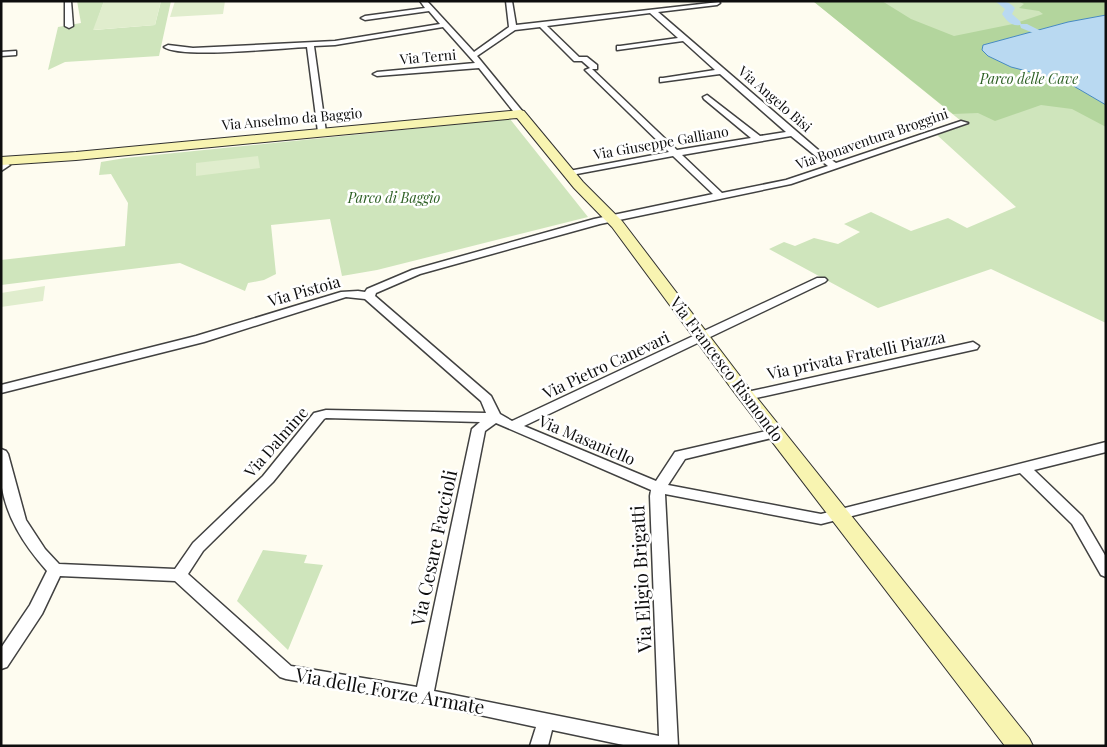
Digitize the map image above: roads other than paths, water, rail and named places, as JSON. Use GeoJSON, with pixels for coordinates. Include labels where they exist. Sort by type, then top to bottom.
{"type":"FeatureCollection","features":[{"type":"Feature","properties":{"kind":"street"},"geometry":{"type":"LineString","coordinates":[[68,1],[69,26]]}},
{"type":"Feature","properties":{"kind":"street","name":"Via Francesco Rismondo"},"geometry":{"type":"LineString","coordinates":[[423,1],[481,64],[569,174],[617,224],[839,516],[1020,746]]}},
{"type":"Feature","properties":{"kind":"street"},"geometry":{"type":"LineString","coordinates":[[509,1],[513,28]]}},
{"type":"Feature","properties":{"kind":"street"},"geometry":{"type":"LineString","coordinates":[[473,56],[513,28],[717,2]]}},
{"type":"Feature","properties":{"kind":"street"},"geometry":{"type":"LineString","coordinates":[[365,18],[430,9]]}},
{"type":"Feature","properties":{"kind":"street","name":"Via Angelo Bisi"},"geometry":{"type":"LineString","coordinates":[[652,11],[821,157],[835,166]]}},
{"type":"Feature","properties":{"kind":"street"},"geometry":{"type":"LineString","coordinates":[[541,24],[578,59],[584,59],[675,153],[720,196]]}},
{"type":"Feature","properties":{"kind":"street"},"geometry":{"type":"LineString","coordinates":[[168,47],[193,50],[350,41],[362,37],[445,26]]}},
{"type":"Feature","properties":{"kind":"street"},"geometry":{"type":"LineString","coordinates":[[620,48],[684,39]]}},
{"type":"Feature","properties":{"kind":"street"},"geometry":{"type":"LineString","coordinates":[[310,44],[322,132]]}},
{"type":"Feature","properties":{"kind":"street"},"geometry":{"type":"LineString","coordinates":[[1,54],[13,53]]}},
{"type":"Feature","properties":{"kind":"street","name":"Via Terni"},"geometry":{"type":"LineString","coordinates":[[377,74],[481,64]]}},
{"type":"Feature","properties":{"kind":"street","name":"Via Angelo Bisi"},"geometry":{"type":"LineString","coordinates":[[662,80],[722,71]]}},
{"type":"Feature","properties":{"kind":"street","name":"Via Giuseppe Galliano"},"geometry":{"type":"LineString","coordinates":[[707,97],[758,139]]}},
{"type":"Feature","properties":{"kind":"street","name":"Via Anselmo da Baggio"},"geometry":{"type":"LineString","coordinates":[[2,165],[18,160],[68,157],[520,114]]}},
{"type":"Feature","properties":{"kind":"street","name":"Via Bonaventura Broggini"},"geometry":{"type":"LineString","coordinates":[[610,218],[788,182],[964,123]]}},
{"type":"Feature","properties":{"kind":"street","name":"Via Giuseppe Galliano"},"geometry":{"type":"LineString","coordinates":[[569,174],[675,153],[794,133]]}},
{"type":"Feature","properties":{"kind":"street","name":"Via Anselmo da Baggio"},"geometry":{"type":"LineString","coordinates":[[2,165],[19,166],[53,163],[68,157]]}},
{"type":"Feature","properties":{"kind":"street","name":"Via Bonaventura Broggini"},"geometry":{"type":"LineString","coordinates":[[788,182],[821,157]]}},
{"type":"Feature","properties":{"kind":"street"},"geometry":{"type":"LineString","coordinates":[[369,296],[370,292],[416,272],[610,218]]}},
{"type":"Feature","properties":{"kind":"street","name":"Via Pietro Canevari"},"geometry":{"type":"LineString","coordinates":[[512,426],[703,338],[821,280]]}},
{"type":"Feature","properties":{"kind":"street","name":"Via Pistoia"},"geometry":{"type":"LineString","coordinates":[[1,389],[192,341],[345,294],[369,296]]}},
{"type":"Feature","properties":{"kind":"street","name":"Via Masaniello"},"geometry":{"type":"LineString","coordinates":[[369,296],[486,400],[495,416],[512,426],[658,488],[798,516],[822,519],[1106,447]]}},
{"type":"Feature","properties":{"kind":"street","name":"Via privata Fratelli Piazza"},"geometry":{"type":"LineString","coordinates":[[747,396],[973,346]]}},
{"type":"Feature","properties":{"kind":"street","name":"Via Dalmine"},"geometry":{"type":"LineString","coordinates":[[179,575],[198,548],[268,479],[319,416],[326,414],[462,418],[495,416]]}},
{"type":"Feature","properties":{"kind":"street","name":"Via Cesare Faccioli"},"geometry":{"type":"LineString","coordinates":[[424,696],[478,428],[495,416]]}},
{"type":"Feature","properties":{"kind":"street","name":"Via Eligio Brigatti"},"geometry":{"type":"LineString","coordinates":[[668,746],[669,726],[658,488],[680,455],[775,433]]}},
{"type":"Feature","properties":{"kind":"street"},"geometry":{"type":"LineString","coordinates":[[1,454],[19,521],[40,553],[55,570],[179,575]]}},
{"type":"Feature","properties":{"kind":"street"},"geometry":{"type":"LineString","coordinates":[[1023,468],[1077,520],[1106,571]]}},
{"type":"Feature","properties":{"kind":"street"},"geometry":{"type":"LineString","coordinates":[[1,662],[36,610],[55,570]]}},
{"type":"Feature","properties":{"kind":"street","name":"Via delle Forze Armate"},"geometry":{"type":"LineString","coordinates":[[179,575],[286,672],[424,696],[647,744],[668,746]]}},
{"type":"Feature","properties":{"kind":"street"},"geometry":{"type":"LineString","coordinates":[[540,746],[546,721]]}},
{"type":"Feature","properties":{"kind":"water"},"geometry":{"type":"Polygon","coordinates":[[[1106,15],[1106,105],[1065,81],[1011,67],[988,56],[982,50],[983,45],[1068,22],[1106,15]]]}},
{"type":"Feature","properties":{"kind":"waterway"},"geometry":{"type":"LineString","coordinates":[[999,1],[1010,8],[1007,14],[1010,19],[1017,23]]}},
{"type":"Feature","properties":{"kind":"waterway"},"geometry":{"type":"LineString","coordinates":[[1024,26],[1036,31]]}},
{"type":"Feature","properties":{"kind":"park label","name":"Parco delle Cave"},"geometry":{"type":"Point","coordinates":[1029,79]}},
{"type":"Feature","properties":{"kind":"park label","name":"Parco di Baggio"},"geometry":{"type":"Point","coordinates":[394,198]}}]}
